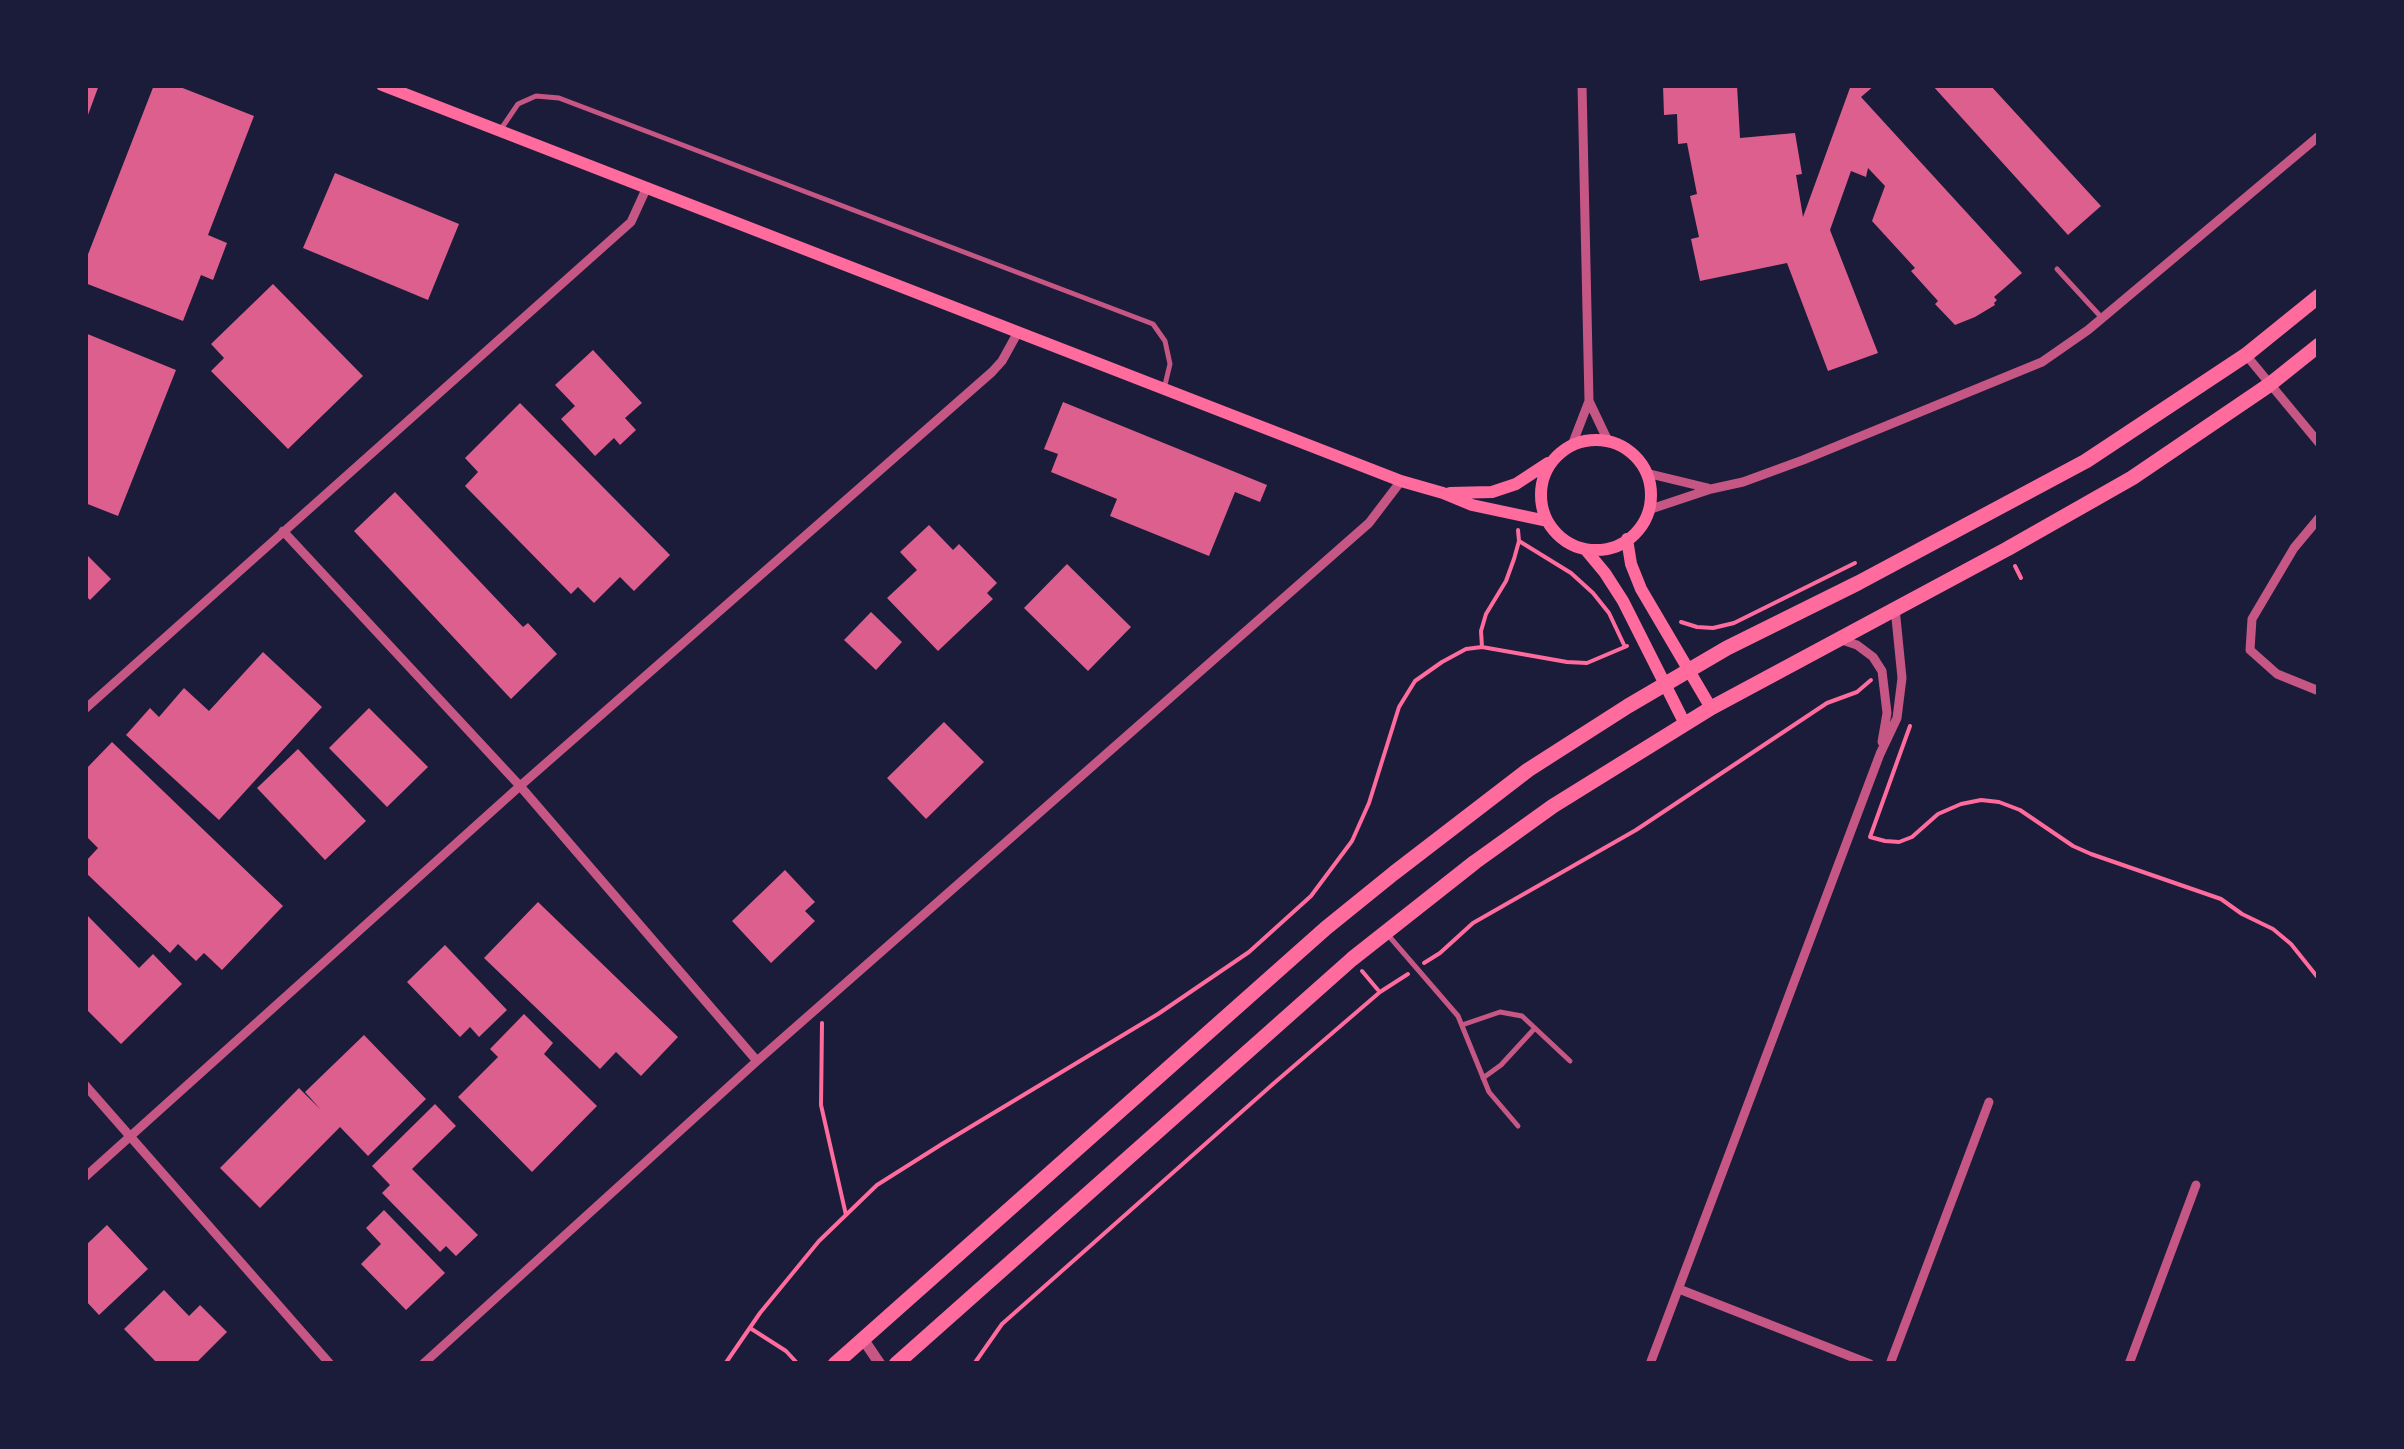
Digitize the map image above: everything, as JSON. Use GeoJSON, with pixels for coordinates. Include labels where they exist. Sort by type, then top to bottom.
{"type":"FeatureCollection","features":[{"type":"Feature","properties":{"kind":"main road"},"geometry":{"type":"LineString","coordinates":[[382,85],[1401,481],[1472,505],[1547,521]]}},
{"type":"Feature","properties":{"kind":"main road"},"geometry":{"type":"LineString","coordinates":[[836,1364],[1353,906],[1528,770],[1727,648],[2086,461],[2246,354],[2319,296]]}},
{"type":"Feature","properties":{"kind":"main road"},"geometry":{"type":"LineString","coordinates":[[896,1364],[1352,958],[1553,806],[1712,708],[2132,478],[2319,345]]}},
{"type":"Feature","properties":{"kind":"main road"},"geometry":{"type":"LineString","coordinates":[[1443,493],[1504,488],[1516,484],[1572,445],[1608,441],[1637,458],[1650,491],[1648,510],[1628,540],[1600,550],[1585,549],[1563,539],[1547,521],[1542,505],[1545,472],[1554,458]]}},
{"type":"Feature","properties":{"kind":"main road"},"geometry":{"type":"LineString","coordinates":[[1628,540],[1631,564],[1641,588],[1712,708]]}},
{"type":"Feature","properties":{"kind":"main road"},"geometry":{"type":"LineString","coordinates":[[1585,549],[1623,601],[1685,724]]}},
{"type":"Feature","properties":{"kind":"street"},"geometry":{"type":"LineString","coordinates":[[1582,85],[1590,401],[1608,441]]}},
{"type":"Feature","properties":{"kind":"street"},"geometry":{"type":"LineString","coordinates":[[1648,510],[1803,460],[2042,362],[2102,318],[2319,136]]}},
{"type":"Feature","properties":{"kind":"street"},"geometry":{"type":"LineString","coordinates":[[85,709],[630,222],[646,187]]}},
{"type":"Feature","properties":{"kind":"street"},"geometry":{"type":"LineString","coordinates":[[85,1177],[520,786],[992,372],[1018,332]]}},
{"type":"Feature","properties":{"kind":"street"},"geometry":{"type":"LineString","coordinates":[[2246,354],[2319,442]]}},
{"type":"Feature","properties":{"kind":"street"},"geometry":{"type":"LineString","coordinates":[[1572,445],[1590,401]]}},
{"type":"Feature","properties":{"kind":"street"},"geometry":{"type":"LineString","coordinates":[[1646,473],[1711,488]]}},
{"type":"Feature","properties":{"kind":"street"},"geometry":{"type":"LineString","coordinates":[[423,1364],[757,1061],[1369,523],[1401,481]]}},
{"type":"Feature","properties":{"kind":"street"},"geometry":{"type":"LineString","coordinates":[[2319,518],[2294,548],[2252,619],[2250,650],[2277,674],[2319,690]]}},
{"type":"Feature","properties":{"kind":"street"},"geometry":{"type":"LineString","coordinates":[[283,531],[520,786],[757,1061]]}},
{"type":"Feature","properties":{"kind":"street"},"geometry":{"type":"LineString","coordinates":[[1650,1364],[1880,754],[1898,718],[1902,678],[1895,608]]}},
{"type":"Feature","properties":{"kind":"street"},"geometry":{"type":"LineString","coordinates":[[1838,639],[1858,645],[1873,657],[1882,672],[1888,713],[1880,754]]}},
{"type":"Feature","properties":{"kind":"street"},"geometry":{"type":"LineString","coordinates":[[85,1085],[330,1364]]}},
{"type":"Feature","properties":{"kind":"street"},"geometry":{"type":"LineString","coordinates":[[1890,1364],[1989,1102]]}},
{"type":"Feature","properties":{"kind":"street"},"geometry":{"type":"LineString","coordinates":[[2129,1364],[2196,1185]]}},
{"type":"Feature","properties":{"kind":"street"},"geometry":{"type":"LineString","coordinates":[[1679,1289],[1870,1364]]}},
{"type":"Feature","properties":{"kind":"street"},"geometry":{"type":"LineString","coordinates":[[863,1339],[880,1364]]}},
{"type":"Feature","properties":{"kind":"lane"},"geometry":{"type":"LineString","coordinates":[[500,131],[518,104],[536,96],[558,98],[1154,324],[1165,341],[1170,364],[1164,389]]}},
{"type":"Feature","properties":{"kind":"lane"},"geometry":{"type":"LineString","coordinates":[[2057,269],[2102,318]]}},
{"type":"Feature","properties":{"kind":"lane"},"geometry":{"type":"LineString","coordinates":[[1386,932],[1462,1024],[1489,1092],[1518,1126]]}},
{"type":"Feature","properties":{"kind":"lane"},"geometry":{"type":"LineString","coordinates":[[1462,1024],[1500,1012],[1522,1016],[1570,1061]]}},
{"type":"Feature","properties":{"kind":"lane"},"geometry":{"type":"LineString","coordinates":[[1483,1078],[1501,1065],[1534,1028]]}},
{"type":"Feature","properties":{"kind":"path"},"geometry":{"type":"LineString","coordinates":[[1482,648],[1486,614],[1506,581],[1518,541],[1519,516]]}},
{"type":"Feature","properties":{"kind":"path"},"geometry":{"type":"LineString","coordinates":[[725,1364],[820,1240],[877,1185],[1158,1014],[1249,952],[1311,896],[1352,841],[1369,803],[1399,707],[1415,681],[1466,649],[1587,663],[1624,647],[1609,614],[1593,592],[1572,573],[1518,541]]}},
{"type":"Feature","properties":{"kind":"path"},"geometry":{"type":"LineString","coordinates":[[1912,716],[1870,837],[1899,842],[1912,837],[1938,814],[1961,804],[1999,802],[2020,810],[2091,854],[2221,899],[2291,944],[2319,979]]}},
{"type":"Feature","properties":{"kind":"path"},"geometry":{"type":"LineString","coordinates":[[822,1004],[821,1105],[846,1215]]}},
{"type":"Feature","properties":{"kind":"path"},"geometry":{"type":"LineString","coordinates":[[750,1328],[798,1364]]}},
{"type":"Feature","properties":{"kind":"building"},"geometry":{"type":"Polygon","coordinates":[[[85,85],[99,85],[85,123],[85,85]]]}},
{"type":"Feature","properties":{"kind":"building"},"geometry":{"type":"Polygon","coordinates":[[[154,85],[175,85],[254,116],[208,235],[227,243],[213,280],[201,275],[183,321],[85,283],[85,262],[154,85]]]}},
{"type":"Feature","properties":{"kind":"building"},"geometry":{"type":"Polygon","coordinates":[[[1663,85],[1737,85],[1740,138],[1795,133],[1802,174],[1796,175],[1803,217],[1851,85],[1875,85],[1861,97],[2022,273],[1994,297],[1995,305],[1955,325],[1911,271],[1915,268],[1872,221],[1885,186],[1868,168],[1866,177],[1851,171],[1830,230],[1878,353],[1828,371],[1787,263],[1700,281],[1691,239],[1699,237],[1690,196],[1697,194],[1687,143],[1678,144],[1677,114],[1664,115],[1663,85]]]}},
{"type":"Feature","properties":{"kind":"building"},"geometry":{"type":"Polygon","coordinates":[[[1932,85],[1990,85],[2101,206],[2068,235],[1932,85]]]}},
{"type":"Feature","properties":{"kind":"building"},"geometry":{"type":"Polygon","coordinates":[[[335,173],[459,224],[428,300],[303,248],[335,173]]]}},
{"type":"Feature","properties":{"kind":"building"},"geometry":{"type":"Polygon","coordinates":[[[273,284],[363,376],[288,449],[211,371],[224,358],[211,344],[273,284]]]}},
{"type":"Feature","properties":{"kind":"building"},"geometry":{"type":"Polygon","coordinates":[[[85,333],[176,370],[118,516],[85,503],[85,333]]]}},
{"type":"Feature","properties":{"kind":"building"},"geometry":{"type":"Polygon","coordinates":[[[593,350],[642,403],[625,418],[636,430],[620,445],[614,438],[595,456],[561,419],[575,406],[555,385],[593,350]]]}},
{"type":"Feature","properties":{"kind":"building"},"geometry":{"type":"Polygon","coordinates":[[[1063,402],[1267,485],[1260,502],[1235,492],[1209,556],[1110,516],[1117,499],[1051,472],[1058,454],[1044,449],[1063,402]]]}},
{"type":"Feature","properties":{"kind":"building"},"geometry":{"type":"Polygon","coordinates":[[[520,403],[670,555],[634,591],[620,577],[594,603],[578,587],[571,594],[465,486],[478,472],[465,458],[520,403]]]}},
{"type":"Feature","properties":{"kind":"building"},"geometry":{"type":"Polygon","coordinates":[[[395,492],[523,627],[528,623],[557,654],[511,699],[354,531],[395,492]]]}},
{"type":"Feature","properties":{"kind":"building"},"geometry":{"type":"Polygon","coordinates":[[[929,525],[953,550],[959,544],[997,583],[987,593],[993,599],[938,651],[887,598],[917,570],[900,552],[929,525]]]}},
{"type":"Feature","properties":{"kind":"building"},"geometry":{"type":"Polygon","coordinates":[[[85,553],[111,579],[90,600],[85,595],[85,553]]]}},
{"type":"Feature","properties":{"kind":"building"},"geometry":{"type":"Polygon","coordinates":[[[1067,564],[1131,627],[1088,671],[1024,608],[1067,564]]]}},
{"type":"Feature","properties":{"kind":"building"},"geometry":{"type":"Polygon","coordinates":[[[871,612],[902,642],[876,670],[844,640],[871,612]]]}},
{"type":"Feature","properties":{"kind":"building"},"geometry":{"type":"Polygon","coordinates":[[[263,652],[322,707],[219,820],[126,735],[150,708],[159,717],[184,688],[209,711],[263,652]]]}},
{"type":"Feature","properties":{"kind":"building"},"geometry":{"type":"Polygon","coordinates":[[[369,708],[428,767],[387,807],[329,748],[369,708]]]}},
{"type":"Feature","properties":{"kind":"building"},"geometry":{"type":"Polygon","coordinates":[[[944,722],[984,762],[926,819],[887,778],[944,722]]]}},
{"type":"Feature","properties":{"kind":"building"},"geometry":{"type":"Polygon","coordinates":[[[112,742],[283,906],[222,970],[204,953],[196,961],[178,944],[170,953],[85,872],[85,862],[98,848],[85,835],[85,770],[112,742]]]}},
{"type":"Feature","properties":{"kind":"building"},"geometry":{"type":"Polygon","coordinates":[[[298,749],[366,821],[325,860],[257,788],[298,749]]]}},
{"type":"Feature","properties":{"kind":"building"},"geometry":{"type":"Polygon","coordinates":[[[785,870],[815,902],[805,911],[815,921],[771,963],[732,921],[785,870]]]}},
{"type":"Feature","properties":{"kind":"building"},"geometry":{"type":"Polygon","coordinates":[[[538,902],[678,1037],[641,1076],[616,1052],[600,1069],[484,958],[538,902]]]}},
{"type":"Feature","properties":{"kind":"building"},"geometry":{"type":"Polygon","coordinates":[[[85,913],[139,968],[153,954],[182,984],[121,1044],[85,1008],[85,913]]]}},
{"type":"Feature","properties":{"kind":"building"},"geometry":{"type":"Polygon","coordinates":[[[445,945],[507,1010],[479,1037],[470,1027],[460,1037],[407,982],[445,945]]]}},
{"type":"Feature","properties":{"kind":"building"},"geometry":{"type":"Polygon","coordinates":[[[524,1014],[553,1043],[544,1054],[597,1106],[532,1172],[458,1097],[498,1057],[490,1049],[524,1014]]]}},
{"type":"Feature","properties":{"kind":"building"},"geometry":{"type":"Polygon","coordinates":[[[364,1035],[426,1099],[368,1156],[340,1127],[260,1208],[220,1168],[299,1088],[321,1110],[305,1092],[364,1035]]]}},
{"type":"Feature","properties":{"kind":"building"},"geometry":{"type":"Polygon","coordinates":[[[435,1104],[456,1126],[412,1169],[478,1235],[456,1256],[446,1246],[440,1252],[382,1193],[390,1185],[372,1166],[435,1104]]]}},
{"type":"Feature","properties":{"kind":"building"},"geometry":{"type":"Polygon","coordinates":[[[384,1210],[445,1273],[406,1310],[361,1264],[381,1244],[366,1228],[384,1210]]]}},
{"type":"Feature","properties":{"kind":"building"},"geometry":{"type":"Polygon","coordinates":[[[107,1225],[148,1269],[99,1315],[85,1300],[85,1246],[107,1225]]]}},
{"type":"Feature","properties":{"kind":"building"},"geometry":{"type":"Polygon","coordinates":[[[164,1290],[189,1316],[200,1305],[227,1332],[195,1364],[158,1364],[124,1329],[164,1290]]]}}]}
